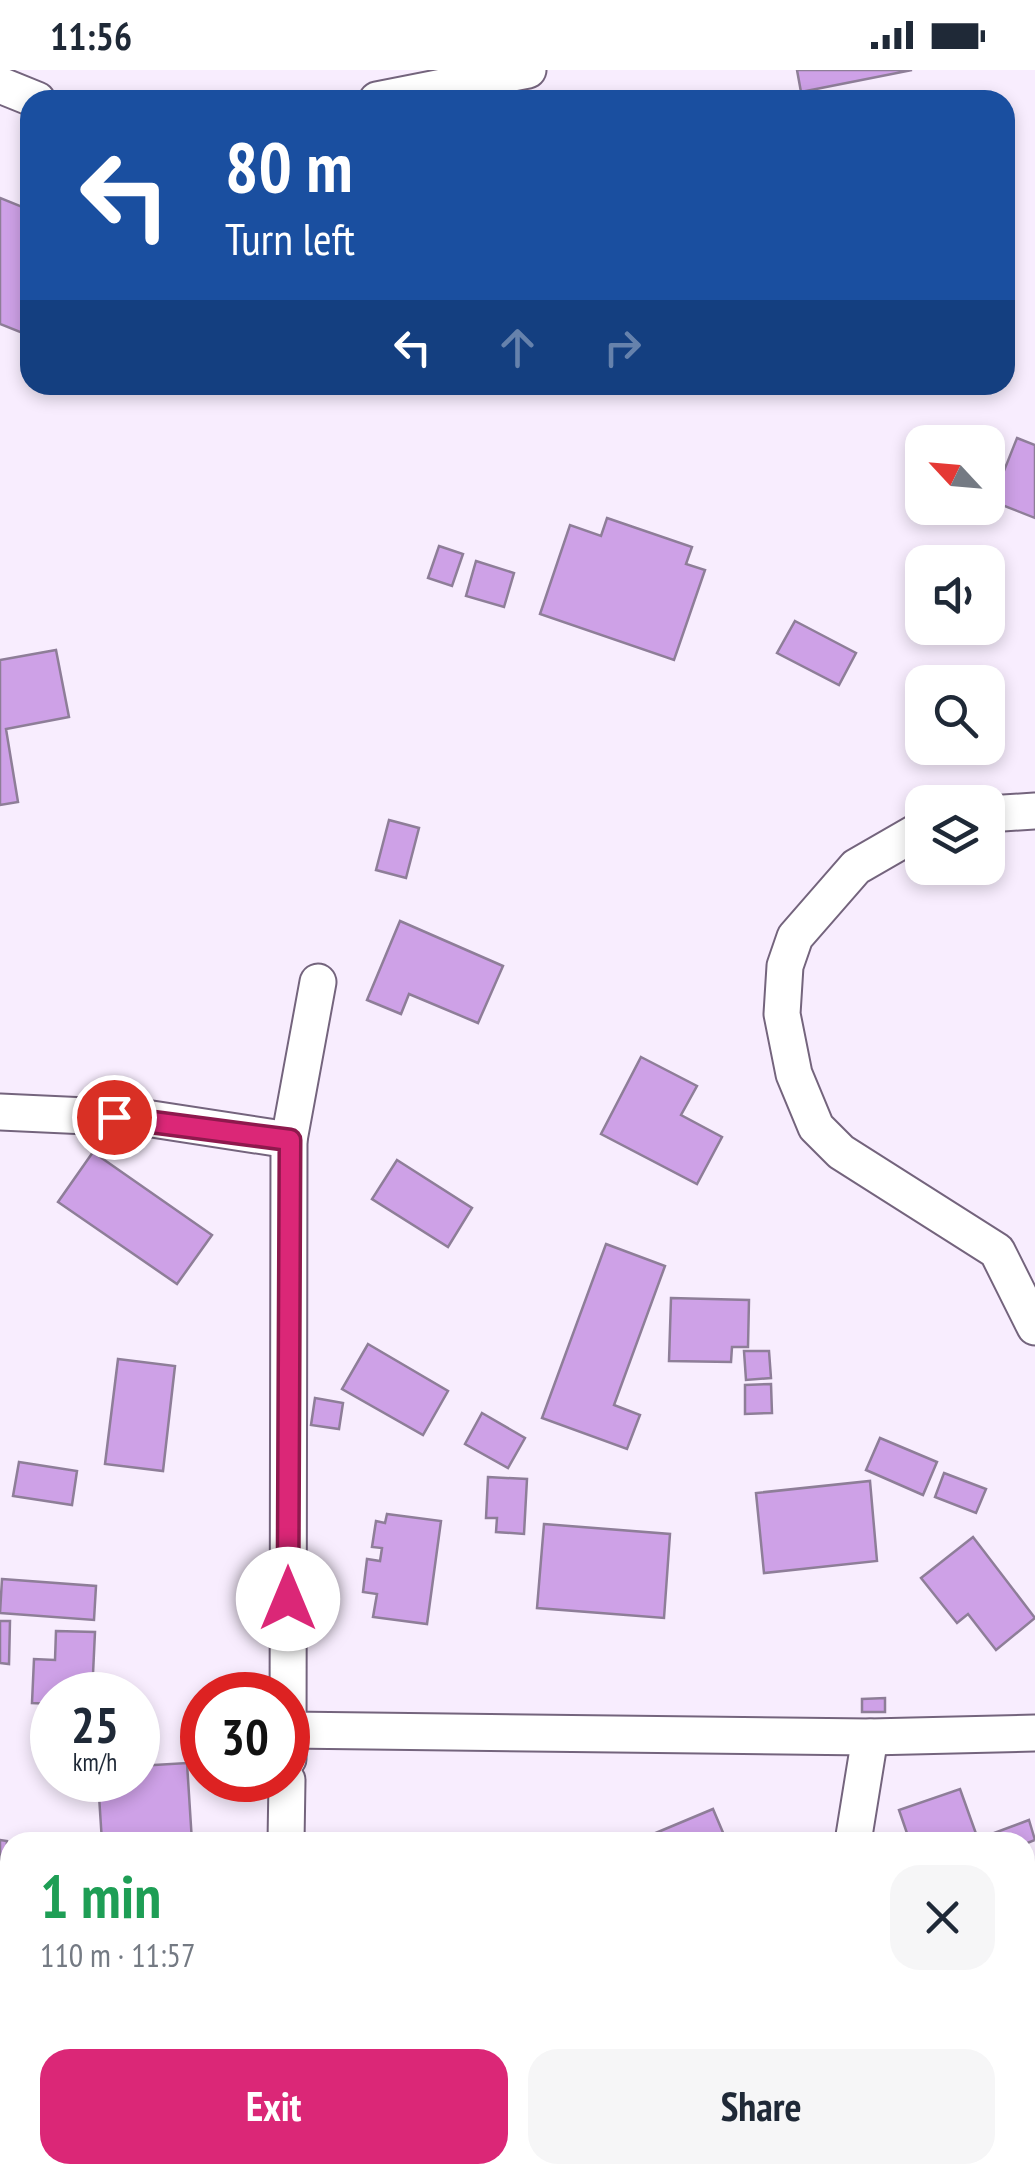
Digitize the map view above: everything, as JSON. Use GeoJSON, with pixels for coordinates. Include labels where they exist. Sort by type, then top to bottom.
{"type":"FeatureCollection","features":[{"type":"Feature","properties":{"kind":"street"},"geometry":{"type":"LineString","coordinates":[[427,90],[528,70]]}},
{"type":"Feature","properties":{"kind":"street"},"geometry":{"type":"LineString","coordinates":[[1005,813],[1035,811]]}},
{"type":"Feature","properties":{"kind":"street"},"geometry":{"type":"LineString","coordinates":[[905,839],[856,867],[795,937],[785,966],[782,1014],[794,1074],[816,1127],[841,1152],[998,1251],[1035,1327]]}},
{"type":"Feature","properties":{"kind":"street"},"geometry":{"type":"LineString","coordinates":[[288,1672],[290,1140],[318,982]]}},
{"type":"Feature","properties":{"kind":"street"},"geometry":{"type":"LineString","coordinates":[[0,1112],[152,1119],[290,1140]]}},
{"type":"Feature","properties":{"kind":"street"},"geometry":{"type":"LineString","coordinates":[[310,1730],[870,1737],[1035,1734]]}},
{"type":"Feature","properties":{"kind":"street"},"geometry":{"type":"LineString","coordinates":[[854,1832],[870,1737]]}},
{"type":"Feature","properties":{"kind":"street"},"geometry":{"type":"LineString","coordinates":[[286,1832],[287,1802]]}},
{"type":"Feature","properties":{"kind":"building"},"geometry":{"type":"Polygon","coordinates":[[[797,70],[912,70],[811,90],[801,90],[797,70]]]}},
{"type":"Feature","properties":{"kind":"building"},"geometry":{"type":"Polygon","coordinates":[[[0,198],[20,206],[20,332],[0,324],[0,198]]]}},
{"type":"Feature","properties":{"kind":"building"},"geometry":{"type":"Polygon","coordinates":[[[1017,438],[1035,445],[1035,518],[1005,506],[1005,468],[1017,438]]]}},
{"type":"Feature","properties":{"kind":"building"},"geometry":{"type":"Polygon","coordinates":[[[607,518],[692,547],[686,564],[705,570],[674,660],[540,614],[570,525],[601,536],[607,518]]]}},
{"type":"Feature","properties":{"kind":"building"},"geometry":{"type":"Polygon","coordinates":[[[439,546],[463,554],[452,586],[428,578],[439,546]]]}},
{"type":"Feature","properties":{"kind":"building"},"geometry":{"type":"Polygon","coordinates":[[[476,561],[514,573],[504,607],[466,596],[476,561]]]}},
{"type":"Feature","properties":{"kind":"building"},"geometry":{"type":"Polygon","coordinates":[[[795,621],[856,653],[839,685],[777,653],[795,621]]]}},
{"type":"Feature","properties":{"kind":"building"},"geometry":{"type":"Polygon","coordinates":[[[56,650],[69,717],[6,729],[18,802],[0,805],[0,660],[56,650]]]}},
{"type":"Feature","properties":{"kind":"building"},"geometry":{"type":"Polygon","coordinates":[[[389,820],[419,828],[406,878],[376,870],[389,820]]]}},
{"type":"Feature","properties":{"kind":"building"},"geometry":{"type":"Polygon","coordinates":[[[400,921],[503,966],[478,1023],[409,994],[401,1014],[367,1000],[400,921]]]}},
{"type":"Feature","properties":{"kind":"building"},"geometry":{"type":"Polygon","coordinates":[[[641,1057],[697,1086],[681,1115],[722,1137],[697,1184],[601,1134],[641,1057]]]}},
{"type":"Feature","properties":{"kind":"building"},"geometry":{"type":"Polygon","coordinates":[[[93,1152],[212,1235],[177,1284],[58,1202],[93,1152]]]}},
{"type":"Feature","properties":{"kind":"building"},"geometry":{"type":"Polygon","coordinates":[[[397,1160],[472,1208],[448,1247],[372,1199],[397,1160]]]}},
{"type":"Feature","properties":{"kind":"building"},"geometry":{"type":"Polygon","coordinates":[[[606,1244],[665,1266],[614,1405],[640,1415],[627,1449],[542,1418],[606,1244]]]}},
{"type":"Feature","properties":{"kind":"building"},"geometry":{"type":"Polygon","coordinates":[[[671,1298],[749,1300],[748,1347],[732,1347],[731,1362],[669,1361],[671,1298]]]}},
{"type":"Feature","properties":{"kind":"building"},"geometry":{"type":"Polygon","coordinates":[[[368,1344],[448,1391],[423,1435],[342,1389],[368,1344]]]}},
{"type":"Feature","properties":{"kind":"building"},"geometry":{"type":"Polygon","coordinates":[[[744,1351],[769,1351],[771,1378],[746,1380],[744,1351]]]}},
{"type":"Feature","properties":{"kind":"building"},"geometry":{"type":"Polygon","coordinates":[[[118,1359],[175,1366],[163,1471],[105,1464],[118,1359]]]}},
{"type":"Feature","properties":{"kind":"building"},"geometry":{"type":"Polygon","coordinates":[[[771,1384],[772,1413],[745,1414],[745,1385],[771,1384]]]}},
{"type":"Feature","properties":{"kind":"building"},"geometry":{"type":"Polygon","coordinates":[[[315,1398],[343,1403],[339,1429],[311,1425],[315,1398]]]}},
{"type":"Feature","properties":{"kind":"building"},"geometry":{"type":"Polygon","coordinates":[[[482,1413],[525,1438],[508,1468],[465,1444],[482,1413]]]}},
{"type":"Feature","properties":{"kind":"building"},"geometry":{"type":"Polygon","coordinates":[[[880,1438],[937,1462],[923,1495],[866,1470],[880,1438]]]}},
{"type":"Feature","properties":{"kind":"building"},"geometry":{"type":"Polygon","coordinates":[[[19,1462],[77,1471],[72,1505],[13,1496],[19,1462]]]}},
{"type":"Feature","properties":{"kind":"building"},"geometry":{"type":"Polygon","coordinates":[[[944,1473],[986,1489],[976,1513],[935,1497],[944,1473]]]}},
{"type":"Feature","properties":{"kind":"building"},"geometry":{"type":"Polygon","coordinates":[[[488,1477],[527,1479],[524,1534],[496,1532],[497,1518],[486,1518],[488,1477]]]}},
{"type":"Feature","properties":{"kind":"building"},"geometry":{"type":"Polygon","coordinates":[[[870,1481],[877,1561],[764,1573],[756,1493],[870,1481]]]}},
{"type":"Feature","properties":{"kind":"building"},"geometry":{"type":"Polygon","coordinates":[[[387,1514],[441,1521],[427,1624],[373,1617],[377,1594],[363,1592],[367,1559],[380,1561],[382,1548],[372,1547],[376,1521],[385,1523],[387,1514]]]}},
{"type":"Feature","properties":{"kind":"building"},"geometry":{"type":"Polygon","coordinates":[[[544,1524],[670,1534],[664,1618],[537,1608],[544,1524]]]}},
{"type":"Feature","properties":{"kind":"building"},"geometry":{"type":"Polygon","coordinates":[[[973,1537],[1035,1618],[996,1650],[968,1614],[957,1623],[921,1578],[973,1537]]]}},
{"type":"Feature","properties":{"kind":"building"},"geometry":{"type":"Polygon","coordinates":[[[2,1579],[96,1586],[94,1620],[0,1613],[2,1579]]]}},
{"type":"Feature","properties":{"kind":"building"},"geometry":{"type":"Polygon","coordinates":[[[0,1621],[10,1621],[9,1664],[0,1663],[0,1621]]]}},
{"type":"Feature","properties":{"kind":"building"},"geometry":{"type":"Polygon","coordinates":[[[56,1631],[95,1632],[93,1672],[33,1672],[34,1659],[55,1660],[56,1631]]]}},
{"type":"Feature","properties":{"kind":"building"},"geometry":{"type":"Polygon","coordinates":[[[885,1698],[885,1712],[862,1712],[862,1699],[885,1698]]]}},
{"type":"Feature","properties":{"kind":"building"},"geometry":{"type":"Polygon","coordinates":[[[180,1763],[180,1802],[189,1802],[191,1832],[101,1832],[99,1802],[160,1802],[160,1765],[180,1763]]]}},
{"type":"Feature","properties":{"kind":"building"},"geometry":{"type":"Polygon","coordinates":[[[960,1789],[975,1832],[907,1832],[899,1810],[960,1789]]]}},
{"type":"Feature","properties":{"kind":"building"},"geometry":{"type":"Polygon","coordinates":[[[713,1809],[723,1832],[658,1832],[713,1809]]]}},
{"type":"Feature","properties":{"kind":"building"},"geometry":{"type":"Polygon","coordinates":[[[1029,1820],[1033,1832],[997,1832],[1029,1820]]]}},
{"type":"Feature","properties":{"kind":"route"},"geometry":{"type":"LineString","coordinates":[[114,1117],[290,1140],[288,1599]]}}]}
